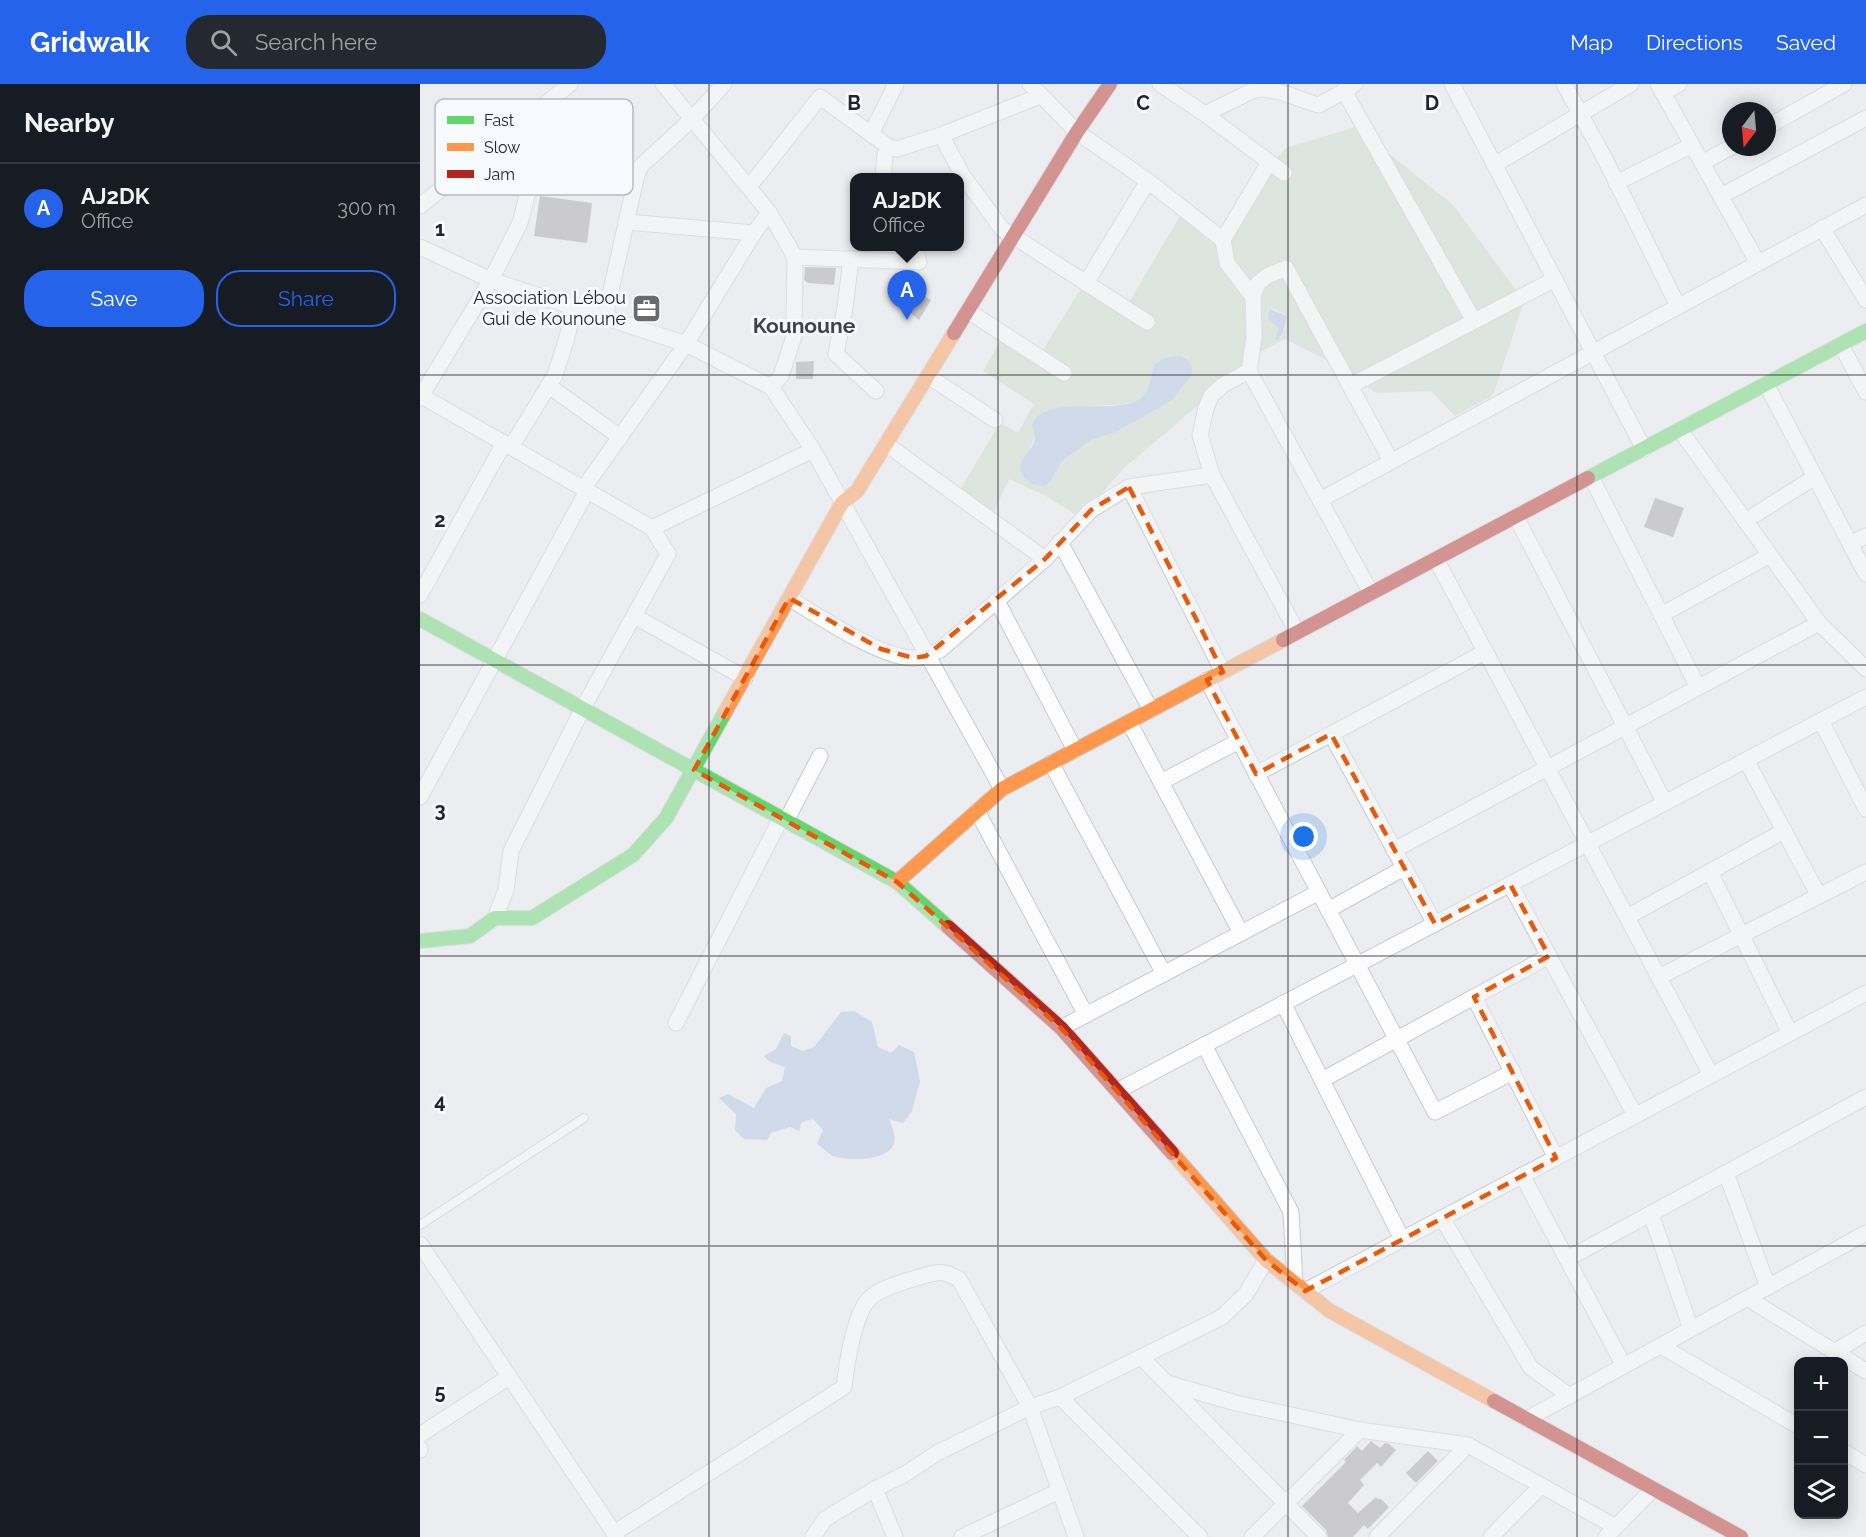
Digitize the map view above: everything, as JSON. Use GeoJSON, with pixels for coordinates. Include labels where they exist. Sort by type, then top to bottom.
{"type":"FeatureCollection","features":[{"type":"Feature","properties":{"kind":"street"},"geometry":{"type":"LineString","coordinates":[[663,84],[769,212],[795,257],[794,336],[781,376],[771,387]]}},
{"type":"Feature","properties":{"kind":"street"},"geometry":{"type":"LineString","coordinates":[[633,182],[641,166],[692,119],[724,84]]}},
{"type":"Feature","properties":{"kind":"street"},"geometry":{"type":"LineString","coordinates":[[871,134],[896,84]]}},
{"type":"Feature","properties":{"kind":"street"},"geometry":{"type":"LineString","coordinates":[[495,918],[532,918],[633,855],[666,818],[842,503],[857,491],[1077,132],[1110,84]]}},
{"type":"Feature","properties":{"kind":"street"},"geometry":{"type":"LineString","coordinates":[[1160,84],[1205,114],[1284,173]]}},
{"type":"Feature","properties":{"kind":"street"},"geometry":{"type":"LineString","coordinates":[[1452,84],[1644,449]]}},
{"type":"Feature","properties":{"kind":"street"},"geometry":{"type":"LineString","coordinates":[[1564,84],[1678,306]]}},
{"type":"Feature","properties":{"kind":"street"},"geometry":{"type":"LineString","coordinates":[[1494,165],[1632,84]]}},
{"type":"Feature","properties":{"kind":"street"},"geometry":{"type":"LineString","coordinates":[[1679,84],[1660,88],[1758,263]]}},
{"type":"Feature","properties":{"kind":"street"},"geometry":{"type":"LineString","coordinates":[[1776,122],[1845,84]]}},
{"type":"Feature","properties":{"kind":"street"},"geometry":{"type":"LineString","coordinates":[[551,99],[567,85]]}},
{"type":"Feature","properties":{"kind":"street"},"geometry":{"type":"LineString","coordinates":[[1205,114],[1254,90],[1263,88],[1270,88],[1319,105],[1350,88],[1474,321]]}},
{"type":"Feature","properties":{"kind":"street"},"geometry":{"type":"LineString","coordinates":[[749,188],[820,97],[894,149],[941,135],[1035,90],[1077,132],[1148,181],[1222,240],[1227,263],[1253,297]]}},
{"type":"Feature","properties":{"kind":"street"},"geometry":{"type":"LineString","coordinates":[[1721,196],[1866,118]]}},
{"type":"Feature","properties":{"kind":"street"},"geometry":{"type":"LineString","coordinates":[[941,135],[961,173]]}},
{"type":"Feature","properties":{"kind":"street"},"geometry":{"type":"LineString","coordinates":[[1616,183],[1692,145]]}},
{"type":"Feature","properties":{"kind":"street"},"geometry":{"type":"LineString","coordinates":[[883,173],[885,155],[889,147]]}},
{"type":"Feature","properties":{"kind":"street"},"geometry":{"type":"LineString","coordinates":[[1702,163],[1722,152]]}},
{"type":"Feature","properties":{"kind":"street"},"geometry":{"type":"LineString","coordinates":[[1222,240],[1269,162]]}},
{"type":"Feature","properties":{"kind":"street"},"geometry":{"type":"LineString","coordinates":[[964,177],[996,222],[1013,236],[1147,322]]}},
{"type":"Feature","properties":{"kind":"street"},"geometry":{"type":"LineString","coordinates":[[1086,283],[1148,181]]}},
{"type":"Feature","properties":{"kind":"street"},"geometry":{"type":"LineString","coordinates":[[420,206],[435,194]]}},
{"type":"Feature","properties":{"kind":"street"},"geometry":{"type":"LineString","coordinates":[[420,941],[470,936],[495,918],[506,890],[510,851],[583,708],[668,554],[652,528],[420,396],[490,280],[520,223],[527,195]]}},
{"type":"Feature","properties":{"kind":"street"},"geometry":{"type":"LineString","coordinates":[[605,317],[631,195]]}},
{"type":"Feature","properties":{"kind":"street"},"geometry":{"type":"LineString","coordinates":[[1320,500],[1866,205]]}},
{"type":"Feature","properties":{"kind":"street"},"geometry":{"type":"LineString","coordinates":[[420,798],[585,490],[686,344],[769,212]]}},
{"type":"Feature","properties":{"kind":"street"},"geometry":{"type":"LineString","coordinates":[[627,222],[754,233]]}},
{"type":"Feature","properties":{"kind":"street"},"geometry":{"type":"LineString","coordinates":[[1822,228],[1866,300]]}},
{"type":"Feature","properties":{"kind":"street"},"geometry":{"type":"LineString","coordinates":[[420,247],[490,280],[686,344],[771,387],[813,450],[1002,789]]}},
{"type":"Feature","properties":{"kind":"street"},"geometry":{"type":"LineString","coordinates":[[795,257],[919,262],[916,251]]}},
{"type":"Feature","properties":{"kind":"street"},"geometry":{"type":"LineString","coordinates":[[850,259],[845,308],[836,354],[876,391]]}},
{"type":"Feature","properties":{"kind":"street"},"geometry":{"type":"LineString","coordinates":[[1371,593],[1249,371],[1254,337],[1253,297],[1257,284],[1267,276],[1286,268],[1391,461]]}},
{"type":"Feature","properties":{"kind":"street"},"geometry":{"type":"LineString","coordinates":[[1350,386],[1555,279]]}},
{"type":"Feature","properties":{"kind":"street"},"geometry":{"type":"LineString","coordinates":[[420,595],[507,445],[549,386],[559,364],[574,308]]}},
{"type":"Feature","properties":{"kind":"street"},"geometry":{"type":"LineString","coordinates":[[968,311],[1064,373]]}},
{"type":"Feature","properties":{"kind":"street"},"geometry":{"type":"LineString","coordinates":[[897,882],[1002,789],[1866,331]]}},
{"type":"Feature","properties":{"kind":"street"},"geometry":{"type":"LineString","coordinates":[[1841,345],[1866,392]]}},
{"type":"Feature","properties":{"kind":"street"},"geometry":{"type":"LineString","coordinates":[[1249,371],[1223,385],[1211,396],[1200,435],[1212,475],[1298,632]]}},
{"type":"Feature","properties":{"kind":"street"},"geometry":{"type":"LineString","coordinates":[[928,376],[995,420]]}},
{"type":"Feature","properties":{"kind":"street"},"geometry":{"type":"LineString","coordinates":[[1766,384],[1866,574]]}},
{"type":"Feature","properties":{"kind":"street"},"geometry":{"type":"LineString","coordinates":[[549,386],[620,437]]}},
{"type":"Feature","properties":{"kind":"street"},"geometry":{"type":"LineString","coordinates":[[1680,430],[1819,623],[1866,669]]}},
{"type":"Feature","properties":{"kind":"street"},"geometry":{"type":"LineString","coordinates":[[886,444],[1045,559]]}},
{"type":"Feature","properties":{"kind":"street"},"geometry":{"type":"LineString","coordinates":[[652,528],[813,450]]}},
{"type":"Feature","properties":{"kind":"street"},"geometry":{"type":"LineString","coordinates":[[789,598],[874,646],[898,656],[913,658],[927,656],[940,650],[998,601],[1045,559],[1091,510],[1129,487],[1212,475]]}},
{"type":"Feature","properties":{"kind":"street"},"geometry":{"type":"LineString","coordinates":[[1591,477],[1698,687]]}},
{"type":"Feature","properties":{"kind":"street"},"geometry":{"type":"LineString","coordinates":[[1745,521],[1815,477]]}},
{"type":"Feature","properties":{"kind":"street"},"geometry":{"type":"LineString","coordinates":[[1129,487],[1223,672]]}},
{"type":"Feature","properties":{"kind":"street"},"geometry":{"type":"LineString","coordinates":[[1516,517],[1665,803]]}},
{"type":"Feature","properties":{"kind":"street"},"geometry":{"type":"LineString","coordinates":[[1850,544],[1866,536]]}},
{"type":"Feature","properties":{"kind":"street"},"geometry":{"type":"LineString","coordinates":[[1060,542],[1151,710]]}},
{"type":"Feature","properties":{"kind":"street"},"geometry":{"type":"LineString","coordinates":[[1661,615],[1770,555]]}},
{"type":"Feature","properties":{"kind":"street"},"geometry":{"type":"LineString","coordinates":[[1436,559],[1711,1075]]}},
{"type":"Feature","properties":{"kind":"street"},"geometry":{"type":"LineString","coordinates":[[998,601],[1075,750]]}},
{"type":"Feature","properties":{"kind":"street"},"geometry":{"type":"LineString","coordinates":[[634,616],[745,678]]}},
{"type":"Feature","properties":{"kind":"street"},"geometry":{"type":"LineString","coordinates":[[420,619],[897,882],[1061,1028],[1266,1260],[1330,1311],[1741,1537]]}},
{"type":"Feature","properties":{"kind":"street"},"geometry":{"type":"LineString","coordinates":[[1394,850],[1819,623]]}},
{"type":"Feature","properties":{"kind":"street"},"geometry":{"type":"LineString","coordinates":[[1256,774],[1485,652]]}},
{"type":"Feature","properties":{"kind":"street"},"geometry":{"type":"LineString","coordinates":[[1207,680],[1436,1112],[1513,1072]]}},
{"type":"Feature","properties":{"kind":"street"},"geometry":{"type":"LineString","coordinates":[[1117,1091],[1866,697]]}},
{"type":"Feature","properties":{"kind":"street"},"geometry":{"type":"LineString","coordinates":[[1821,721],[1866,809]]}},
{"type":"Feature","properties":{"kind":"street"},"geometry":{"type":"LineString","coordinates":[[1129,722],[1241,933]]}},
{"type":"Feature","properties":{"kind":"street"},"geometry":{"type":"LineString","coordinates":[[1331,734],[1435,924]]}},
{"type":"Feature","properties":{"kind":"street"},"geometry":{"type":"LineString","coordinates":[[1161,782],[1239,741]]}},
{"type":"Feature","properties":{"kind":"street"},"geometry":{"type":"LineString","coordinates":[[676,1023],[783,820],[820,756]]}},
{"type":"Feature","properties":{"kind":"street"},"geometry":{"type":"LineString","coordinates":[[1746,760],[1819,896]]}},
{"type":"Feature","properties":{"kind":"street"},"geometry":{"type":"LineString","coordinates":[[1052,763],[1164,974]]}},
{"type":"Feature","properties":{"kind":"street"},"geometry":{"type":"LineString","coordinates":[[977,811],[1086,1015]]}},
{"type":"Feature","properties":{"kind":"street"},"geometry":{"type":"LineString","coordinates":[[1627,917],[1784,831]]}},
{"type":"Feature","properties":{"kind":"street"},"geometry":{"type":"LineString","coordinates":[[1328,910],[1404,867]]}},
{"type":"Feature","properties":{"kind":"street"},"geometry":{"type":"LineString","coordinates":[[1710,872],[1790,1033]]}},
{"type":"Feature","properties":{"kind":"street"},"geometry":{"type":"LineString","coordinates":[[1659,977],[1866,872]]}},
{"type":"Feature","properties":{"kind":"street"},"geometry":{"type":"LineString","coordinates":[[1510,885],[1635,1116]]}},
{"type":"Feature","properties":{"kind":"street"},"geometry":{"type":"LineString","coordinates":[[1061,1028],[1319,892]]}},
{"type":"Feature","properties":{"kind":"street"},"geometry":{"type":"LineString","coordinates":[[1322,1080],[1549,956]]}},
{"type":"Feature","properties":{"kind":"street"},"geometry":{"type":"LineString","coordinates":[[1300,1287],[1402,1239],[1866,993]]}},
{"type":"Feature","properties":{"kind":"street"},"geometry":{"type":"LineString","coordinates":[[1474,997],[1556,1158]]}},
{"type":"Feature","properties":{"kind":"street"},"geometry":{"type":"LineString","coordinates":[[1283,1003],[1402,1239]]}},
{"type":"Feature","properties":{"kind":"street"},"geometry":{"type":"LineString","coordinates":[[1203,1045],[1291,1212],[1300,1287]]}},
{"type":"Feature","properties":{"kind":"street"},"geometry":{"type":"LineString","coordinates":[[1567,1259],[1866,1096]]}},
{"type":"Feature","properties":{"kind":"street"},"geometry":{"type":"LineString","coordinates":[[1725,1173],[1768,1287]]}},
{"type":"Feature","properties":{"kind":"street"},"geometry":{"type":"LineString","coordinates":[[1522,1175],[1624,1366]]}},
{"type":"Feature","properties":{"kind":"street"},"geometry":{"type":"LineString","coordinates":[[1651,1214],[1691,1329]]}},
{"type":"Feature","properties":{"kind":"street"},"geometry":{"type":"LineString","coordinates":[[1442,1218],[1531,1368],[1570,1395]]}},
{"type":"Feature","properties":{"kind":"street"},"geometry":{"type":"LineString","coordinates":[[1527,1419],[1866,1233]]}},
{"type":"Feature","properties":{"kind":"street"},"geometry":{"type":"LineString","coordinates":[[420,1244],[615,1535],[844,1387],[849,1349],[870,1298],[902,1282],[938,1271],[950,1273],[959,1279],[1030,1407],[1076,1537]]}},
{"type":"Feature","properties":{"kind":"street"},"geometry":{"type":"LineString","coordinates":[[813,1537],[825,1519],[905,1474],[937,1453],[1030,1407],[1060,1397],[1222,1317],[1246,1294],[1266,1260]]}},
{"type":"Feature","properties":{"kind":"street"},"geometry":{"type":"LineString","coordinates":[[1747,1298],[1866,1371]]}},
{"type":"Feature","properties":{"kind":"street"},"geometry":{"type":"LineString","coordinates":[[1834,1352],[1866,1333]]}},
{"type":"Feature","properties":{"kind":"street"},"geometry":{"type":"LineString","coordinates":[[1661,1346],[1794,1424]]}},
{"type":"Feature","properties":{"kind":"street"},"geometry":{"type":"LineString","coordinates":[[1141,1357],[1319,1537]]}},
{"type":"Feature","properties":{"kind":"street"},"geometry":{"type":"LineString","coordinates":[[420,1435],[509,1377]]}},
{"type":"Feature","properties":{"kind":"street"},"geometry":{"type":"LineString","coordinates":[[1167,1383],[1236,1403],[1360,1430],[1468,1445],[1541,1486],[1611,1532],[1653,1489]]}},
{"type":"Feature","properties":{"kind":"street"},"geometry":{"type":"LineString","coordinates":[[1060,1397],[1200,1537]]}},
{"type":"Feature","properties":{"kind":"street"},"geometry":{"type":"LineString","coordinates":[[1252,1537],[1360,1430]]}},
{"type":"Feature","properties":{"kind":"street"},"geometry":{"type":"LineString","coordinates":[[1377,1537],[1468,1445]]}},
{"type":"Feature","properties":{"kind":"street"},"geometry":{"type":"LineString","coordinates":[[1848,1454],[1866,1465]]}},
{"type":"Feature","properties":{"kind":"street"},"geometry":{"type":"LineString","coordinates":[[1491,1537],[1541,1486]]}},
{"type":"Feature","properties":{"kind":"street"},"geometry":{"type":"LineString","coordinates":[[875,1489],[895,1537]]}},
{"type":"Feature","properties":{"kind":"street"},"geometry":{"type":"LineString","coordinates":[[962,1537],[1059,1491]]}},
{"type":"Feature","properties":{"kind":"lane"},"geometry":{"type":"LineString","coordinates":[[420,1225],[584,1118]]}},
{"type":"Feature","properties":{"kind":"highlighted area"},"geometry":{"type":"Polygon","coordinates":[[[1129,487],[1223,672],[1207,680],[1256,774],[1331,734],[1435,924],[1510,884],[1549,956],[1474,997],[1556,1158],[1305,1291],[1266,1260],[1061,1028],[897,882],[694,770],[789,598],[881,649],[913,658],[926,656],[1045,559],[1091,510],[1129,487]]]}},
{"type":"Feature","properties":{"kind":"green space"},"geometry":{"type":"Polygon","coordinates":[[[1356,127],[1453,205],[1524,301],[1493,395],[1455,416],[1431,391],[1376,393],[1343,368],[1285,339],[1262,351],[1124,468],[1080,517],[1046,496],[1009,479],[994,512],[961,488],[1000,423],[1018,433],[1034,404],[983,371],[1001,340],[1035,363],[1088,277],[1128,304],[1180,216],[1222,251],[1251,186],[1286,148],[1356,127]],[[1273,309],[1268,310],[1268,314],[1279,328],[1276,336],[1278,340],[1284,331],[1286,317],[1285,314],[1273,309]],[[1151,381],[1146,394],[1136,401],[1125,404],[1057,408],[1035,420],[1035,438],[1030,448],[1050,482],[1062,461],[1091,440],[1116,432],[1171,401],[1151,381]]]}},
{"type":"Feature","properties":{"kind":"water"},"geometry":{"type":"Polygon","coordinates":[[[1270,309],[1287,316],[1283,333],[1278,340],[1275,339],[1279,328],[1269,320],[1270,309]]]}},
{"type":"Feature","properties":{"kind":"water"},"geometry":{"type":"Polygon","coordinates":[[[1180,356],[1187,359],[1192,368],[1191,376],[1171,401],[1116,432],[1091,440],[1062,461],[1050,482],[1045,486],[1033,484],[1024,477],[1020,466],[1035,439],[1032,425],[1040,414],[1053,409],[1123,405],[1137,401],[1148,389],[1154,365],[1165,358],[1180,356]]]}},
{"type":"Feature","properties":{"kind":"water"},"geometry":{"type":"Polygon","coordinates":[[[854,1011],[872,1022],[878,1047],[891,1053],[899,1045],[914,1052],[920,1081],[912,1111],[903,1123],[889,1119],[893,1129],[894,1144],[888,1152],[864,1159],[833,1156],[817,1144],[823,1130],[813,1119],[802,1122],[799,1131],[790,1127],[771,1133],[767,1140],[744,1139],[735,1130],[736,1114],[719,1098],[728,1094],[754,1108],[766,1088],[782,1081],[785,1067],[770,1062],[764,1056],[776,1049],[784,1033],[791,1036],[791,1046],[803,1051],[814,1047],[841,1012],[854,1011]]]}},
{"type":"Feature","properties":{"kind":"building"},"geometry":{"type":"Polygon","coordinates":[[[540,196],[592,203],[587,243],[534,236],[540,196]]]}},
{"type":"Feature","properties":{"kind":"building"},"geometry":{"type":"Polygon","coordinates":[[[805,267],[836,268],[834,285],[808,283],[804,280],[805,267]]]}},
{"type":"Feature","properties":{"kind":"building"},"geometry":{"type":"Polygon","coordinates":[[[920,293],[931,300],[919,320],[908,311],[911,300],[915,301],[920,293]]]}},
{"type":"Feature","properties":{"kind":"building"},"geometry":{"type":"Polygon","coordinates":[[[814,361],[813,379],[796,379],[796,362],[814,361]]]}},
{"type":"Feature","properties":{"kind":"building"},"geometry":{"type":"Polygon","coordinates":[[[1655,498],[1684,508],[1673,537],[1644,527],[1655,498]]]}},
{"type":"Feature","properties":{"kind":"building"},"geometry":{"type":"Polygon","coordinates":[[[1371,1441],[1380,1448],[1385,1443],[1396,1450],[1381,1467],[1377,1463],[1360,1480],[1364,1485],[1348,1503],[1358,1513],[1376,1497],[1389,1507],[1368,1529],[1364,1525],[1353,1537],[1328,1537],[1326,1530],[1302,1506],[1346,1462],[1344,1460],[1357,1446],[1362,1451],[1371,1441]]]}},
{"type":"Feature","properties":{"kind":"building"},"geometry":{"type":"Polygon","coordinates":[[[1428,1451],[1438,1461],[1416,1483],[1406,1473],[1428,1451]]]}},
{"type":"Feature","properties":{"kind":"traffic: fast"},"geometry":{"type":"LineString","coordinates":[[1588,478],[1866,331]]}},
{"type":"Feature","properties":{"kind":"traffic: fast"},"geometry":{"type":"LineString","coordinates":[[420,619],[897,882],[948,927]]}},
{"type":"Feature","properties":{"kind":"traffic: fast"},"geometry":{"type":"LineString","coordinates":[[420,941],[470,936],[495,918],[532,918],[633,855],[666,818],[725,712]]}},
{"type":"Feature","properties":{"kind":"traffic: slow"},"geometry":{"type":"LineString","coordinates":[[725,712],[842,503],[857,491],[954,333]]}},
{"type":"Feature","properties":{"kind":"traffic: slow"},"geometry":{"type":"LineString","coordinates":[[897,882],[1002,789],[1283,640]]}},
{"type":"Feature","properties":{"kind":"traffic: slow"},"geometry":{"type":"LineString","coordinates":[[1172,1153],[1266,1260],[1330,1311],[1494,1401]]}},
{"type":"Feature","properties":{"kind":"traffic: jam"},"geometry":{"type":"LineString","coordinates":[[954,333],[1077,132],[1110,84]]}},
{"type":"Feature","properties":{"kind":"traffic: jam"},"geometry":{"type":"LineString","coordinates":[[1283,640],[1588,478]]}},
{"type":"Feature","properties":{"kind":"traffic: jam"},"geometry":{"type":"LineString","coordinates":[[948,927],[1061,1028],[1172,1153]]}},
{"type":"Feature","properties":{"kind":"traffic: jam"},"geometry":{"type":"LineString","coordinates":[[1494,1401],[1741,1537]]}},
{"type":"Feature","properties":{"kind":"place","name":"Association Lébou Gui de Kounoune"},"geometry":{"type":"Point","coordinates":[647,308]}},
{"type":"Feature","properties":{"kind":"place","name":"AJ2DK"},"geometry":{"type":"Point","coordinates":[907,320]}},
{"type":"Feature","properties":{"kind":"district","name":"Kounoune"},"geometry":{"type":"Point","coordinates":[804,326]}}]}
